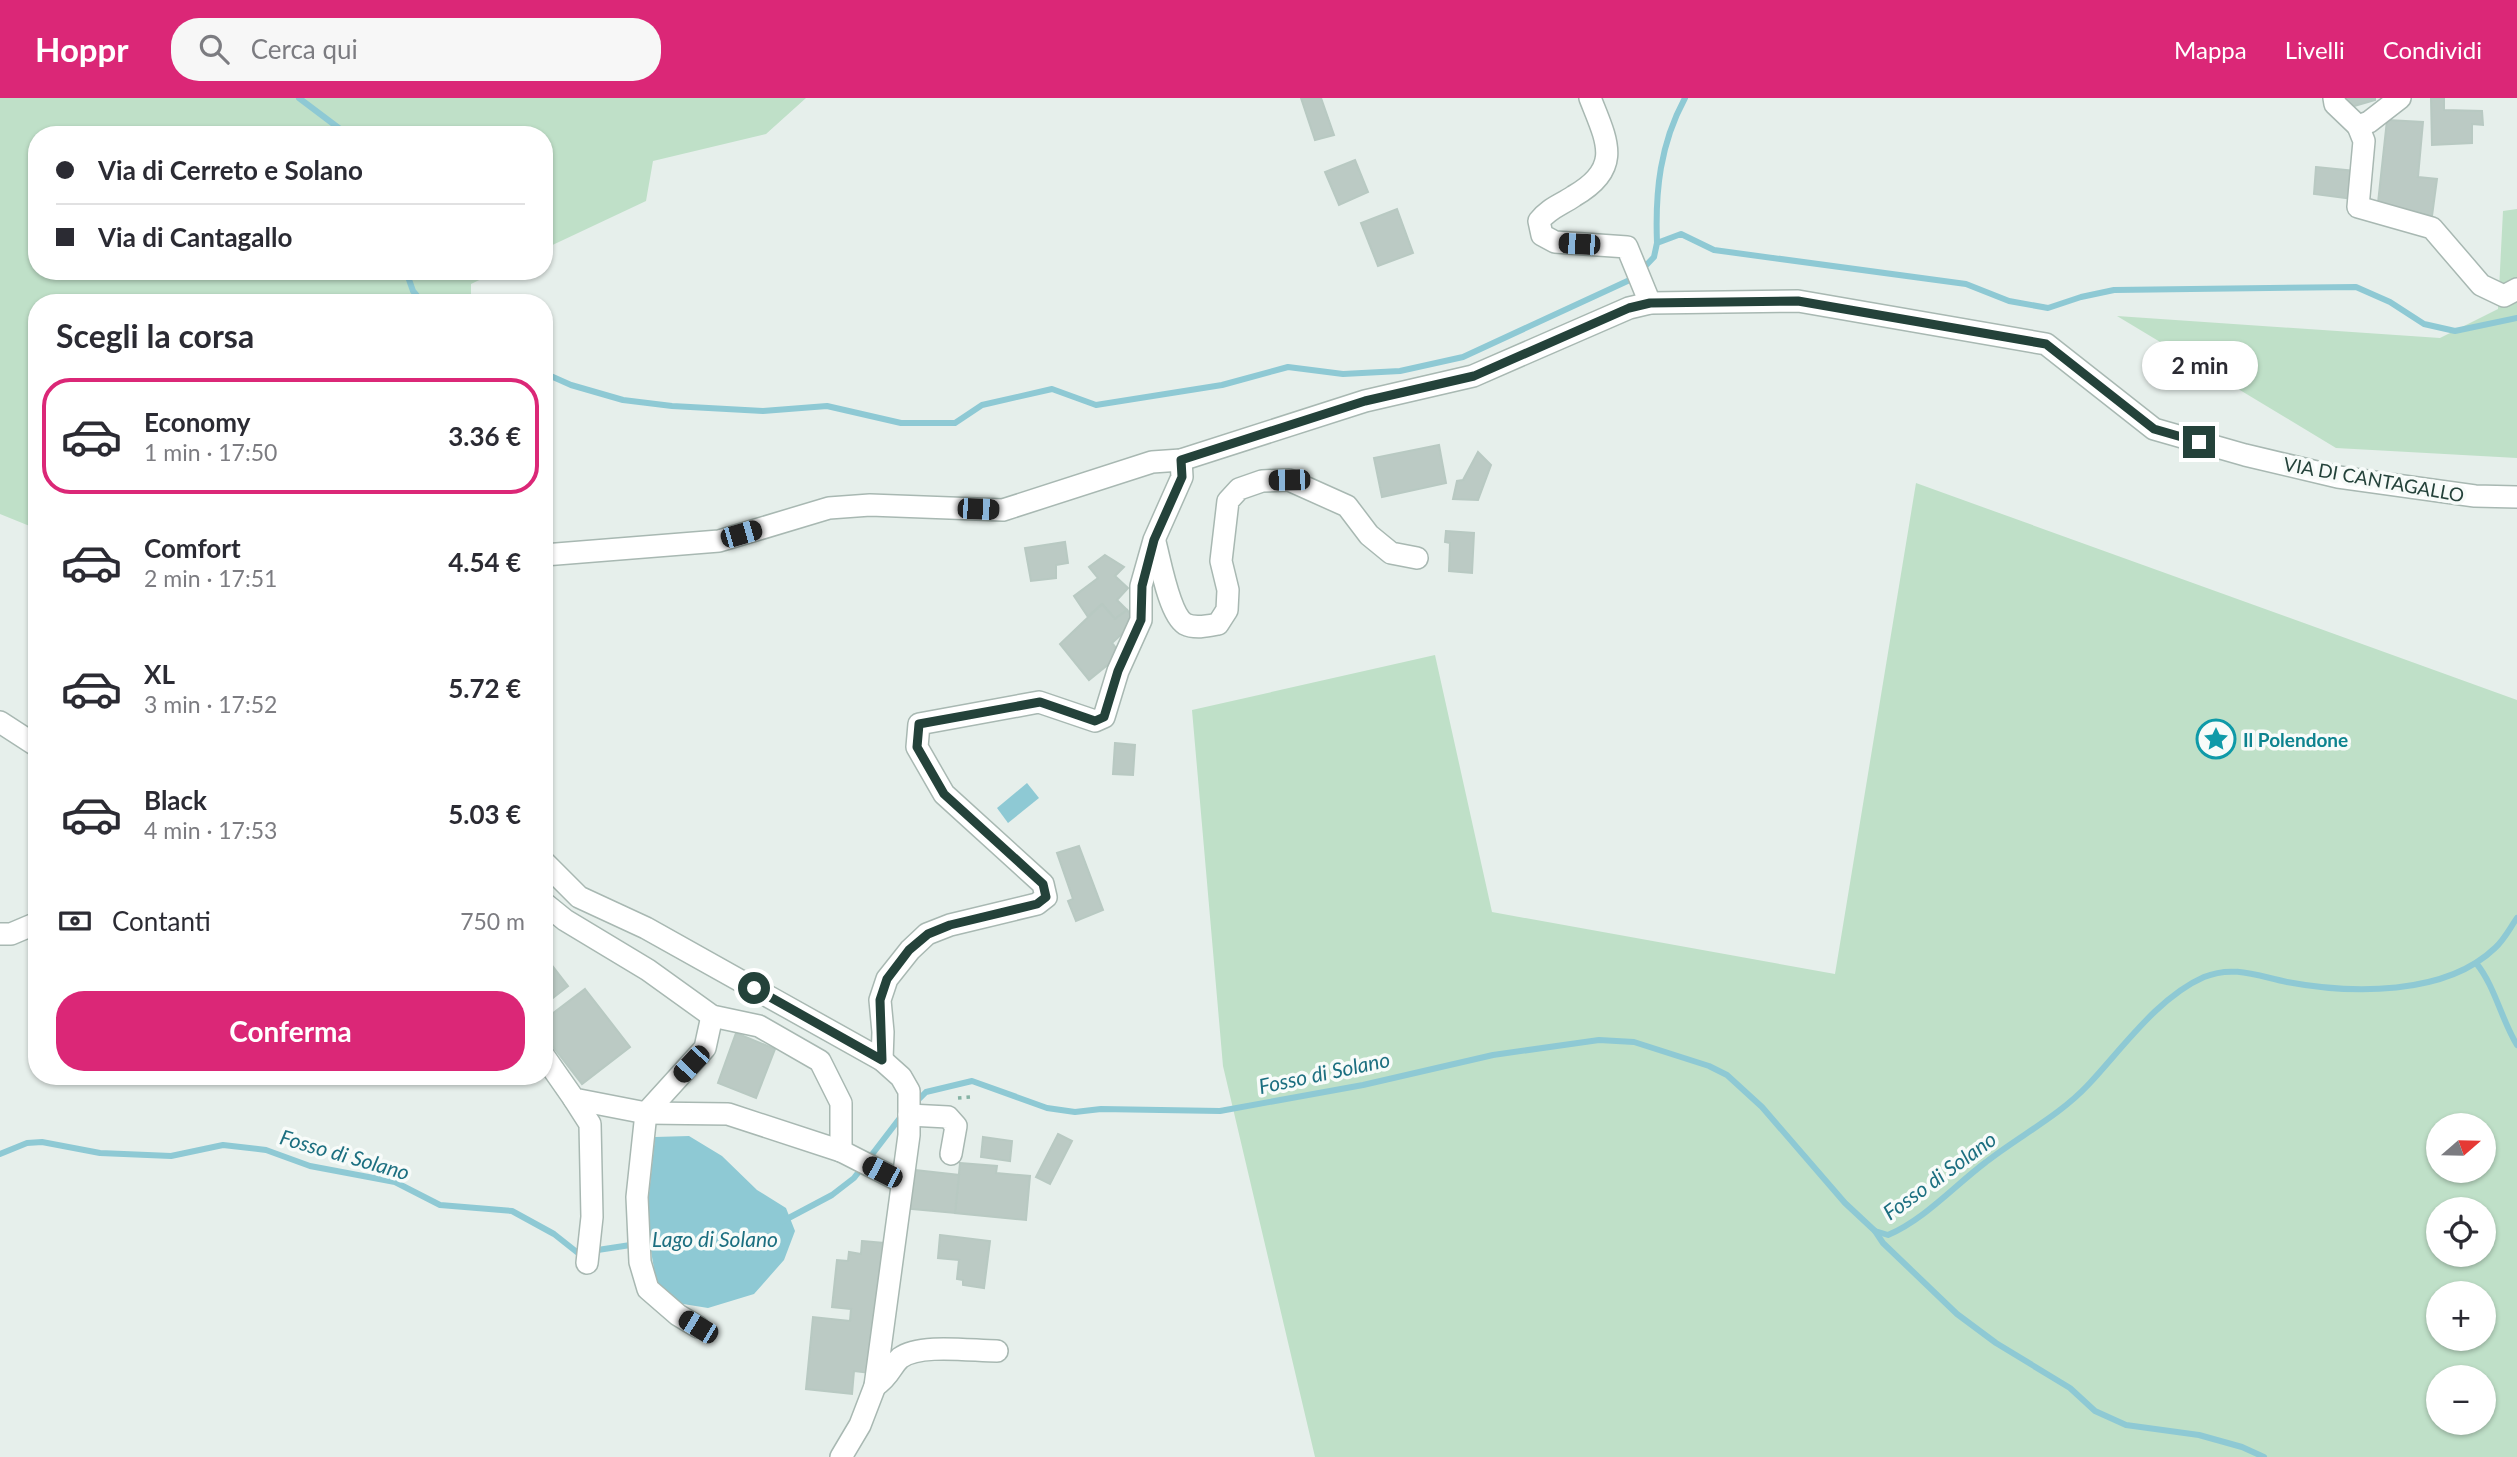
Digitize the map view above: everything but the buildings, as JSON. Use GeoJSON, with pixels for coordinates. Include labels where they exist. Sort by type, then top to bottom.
{"type":"FeatureCollection","features":[{"type":"Feature","properties":{"kind":"street"},"geometry":{"type":"LineString","coordinates":[[1590,98],[1609,146],[1606,164],[1598,178],[1576,196],[1547,210],[1539,221],[1542,235],[1555,242],[1628,247],[1650,303]]}},
{"type":"Feature","properties":{"kind":"street"},"geometry":{"type":"LineString","coordinates":[[2358,126],[2369,122],[2400,98]]}},
{"type":"Feature","properties":{"kind":"street"},"geometry":{"type":"LineString","coordinates":[[2335,101],[2358,126],[2364,141],[2358,207],[2432,228],[2482,285],[2504,296],[2517,289]]}},
{"type":"Feature","properties":{"kind":"street","name":"VIA DI CANTAGALLO"},"geometry":{"type":"LineString","coordinates":[[553,554],[719,541],[829,508],[870,505],[1003,510],[1152,462],[1181,460],[1365,401],[1474,376],[1629,308],[1650,303],[1798,301],[2046,344],[2154,429],[2245,455],[2338,477],[2475,496],[2517,497]]}},
{"type":"Feature","properties":{"kind":"street"},"geometry":{"type":"LineString","coordinates":[[882,1060],[880,1000],[887,979],[909,950],[928,934],[950,925],[1037,904],[1046,897],[1043,884],[944,794],[917,747],[919,724],[1040,702],[1095,721],[1104,717],[1118,671],[1141,620],[1142,586],[1154,540],[1182,477],[1181,460]]}},
{"type":"Feature","properties":{"kind":"street"},"geometry":{"type":"LineString","coordinates":[[1154,540],[1177,615],[1186,625],[1201,627],[1218,624],[1227,610],[1228,590],[1221,561],[1228,501],[1239,489],[1262,481],[1289,480],[1346,506],[1369,535],[1391,552],[1417,558]]}},
{"type":"Feature","properties":{"kind":"street"},"geometry":{"type":"LineString","coordinates":[[0,722],[28,740]]}},
{"type":"Feature","properties":{"kind":"street"},"geometry":{"type":"LineString","coordinates":[[553,871],[579,897],[646,928],[882,1060],[901,1077],[909,1091],[902,1182],[875,1386],[860,1425],[841,1457]]}},
{"type":"Feature","properties":{"kind":"street"},"geometry":{"type":"LineString","coordinates":[[553,910],[648,970],[712,1016],[759,1026],[820,1060],[841,1104],[841,1151]]}},
{"type":"Feature","properties":{"kind":"street"},"geometry":{"type":"LineString","coordinates":[[0,934],[11,934],[28,927]]}},
{"type":"Feature","properties":{"kind":"street"},"geometry":{"type":"LineString","coordinates":[[698,1327],[678,1315],[648,1289],[640,1262],[637,1196],[646,1113],[705,1048],[712,1016]]}},
{"type":"Feature","properties":{"kind":"street"},"geometry":{"type":"LineString","coordinates":[[553,1069],[590,1124],[592,1217],[587,1263]]}},
{"type":"Feature","properties":{"kind":"street"},"geometry":{"type":"LineString","coordinates":[[574,1099],[646,1113],[728,1114],[841,1151],[902,1182]]}},
{"type":"Feature","properties":{"kind":"street"},"geometry":{"type":"LineString","coordinates":[[909,1115],[948,1117],[956,1126],[951,1154]]}},
{"type":"Feature","properties":{"kind":"street"},"geometry":{"type":"LineString","coordinates":[[875,1386],[888,1377],[899,1359],[918,1350],[997,1351]]}},
{"type":"Feature","properties":{"kind":"green space"},"geometry":{"type":"Polygon","coordinates":[[[0,98],[806,98],[766,134],[653,161],[646,201],[553,245],[553,126],[28,126],[28,280],[479,280],[471,284],[471,294],[28,294],[28,525],[0,514],[0,98]]]}},
{"type":"Feature","properties":{"kind":"green space"},"geometry":{"type":"Polygon","coordinates":[[[2517,209],[2517,458],[2336,448],[2117,316],[2440,338],[2498,309],[2503,211],[2517,209]]]}},
{"type":"Feature","properties":{"kind":"green space"},"geometry":{"type":"Polygon","coordinates":[[[1916,483],[2517,700],[2517,1457],[1315,1457],[1223,1066],[1192,710],[1435,655],[1492,912],[1835,974],[1916,483]]]}},
{"type":"Feature","properties":{"kind":"water"},"geometry":{"type":"Polygon","coordinates":[[[1027,783],[1039,798],[1008,823],[997,808],[1027,783]]]}},
{"type":"Feature","properties":{"kind":"water","name":"Lago di Solano"},"geometry":{"type":"Polygon","coordinates":[[[689,1136],[722,1156],[757,1190],[786,1208],[795,1231],[784,1260],[754,1294],[708,1308],[677,1303],[657,1286],[646,1222],[655,1137],[689,1136]]]}},
{"type":"Feature","properties":{"kind":"waterway"},"geometry":{"type":"LineString","coordinates":[[299,98],[336,126]]}},
{"type":"Feature","properties":{"kind":"waterway"},"geometry":{"type":"LineString","coordinates":[[1657,243],[1661,168],[1670,133],[1685,98]]}},
{"type":"Feature","properties":{"kind":"waterway"},"geometry":{"type":"LineString","coordinates":[[553,377],[623,400],[672,406],[763,411],[827,406],[901,423],[955,423],[982,405],[1052,389],[1096,405],[1222,385],[1288,367],[1343,374],[1400,371],[1463,357],[1634,278],[1654,257],[1657,243],[1681,234],[1714,250],[1966,284],[2009,301],[2048,308],[2114,290],[2356,287],[2390,302],[2424,324],[2455,331],[2517,318]]}},
{"type":"Feature","properties":{"kind":"waterway"},"geometry":{"type":"LineString","coordinates":[[409,280],[416,294]]}},
{"type":"Feature","properties":{"kind":"waterway","name":"Fosso di Solano"},"geometry":{"type":"LineString","coordinates":[[916,1102],[926,1092],[972,1081],[1047,1108],[1075,1112],[1101,1109],[1220,1111],[1363,1085],[1493,1055],[1599,1040],[1634,1042],[1709,1066],[1727,1075],[1762,1107],[1845,1203],[1875,1231],[1888,1235],[1927,1211],[1986,1162],[2077,1096],[2156,1011],[2171,997],[2204,977],[2235,972],[2312,986],[2368,989],[2424,983],[2474,964],[2498,945],[2517,918]]}},
{"type":"Feature","properties":{"kind":"waterway","name":"Fosso di Solano"},"geometry":{"type":"LineString","coordinates":[[2476,963],[2483,972],[2517,1045]]}},
{"type":"Feature","properties":{"kind":"waterway","name":"Fosso di Solano"},"geometry":{"type":"LineString","coordinates":[[783,1221],[832,1195],[854,1178],[903,1114]]}},
{"type":"Feature","properties":{"kind":"waterway","name":"Fosso di Solano"},"geometry":{"type":"LineString","coordinates":[[0,1154],[27,1143],[42,1142],[100,1153],[171,1156],[223,1145],[266,1150],[310,1166],[395,1182],[440,1205],[512,1211],[554,1234],[578,1253],[637,1244]]}},
{"type":"Feature","properties":{"kind":"waterway"},"geometry":{"type":"LineString","coordinates":[[1875,1231],[1883,1243],[1957,1314],[1996,1343],[2070,1388],[2095,1411],[2126,1425],[2199,1435],[2242,1447],[2264,1457]]}},
{"type":"Feature","properties":{"kind":"place","name":"Il Polendone"},"geometry":{"type":"Point","coordinates":[2216,739]}},
{"type":"Feature","properties":{"kind":"route"},"geometry":{"type":"LineString","coordinates":[[754,988],[882,1060],[880,1000],[887,979],[909,950],[928,934],[950,925],[1037,904],[1046,897],[1043,884],[944,794],[917,747],[919,724],[1040,702],[1095,721],[1104,717],[1118,671],[1141,620],[1142,586],[1154,540],[1182,477],[1181,460],[1365,401],[1474,376],[1629,308],[1650,303],[1798,301],[2046,344],[2154,429],[2199,442]]}}]}
